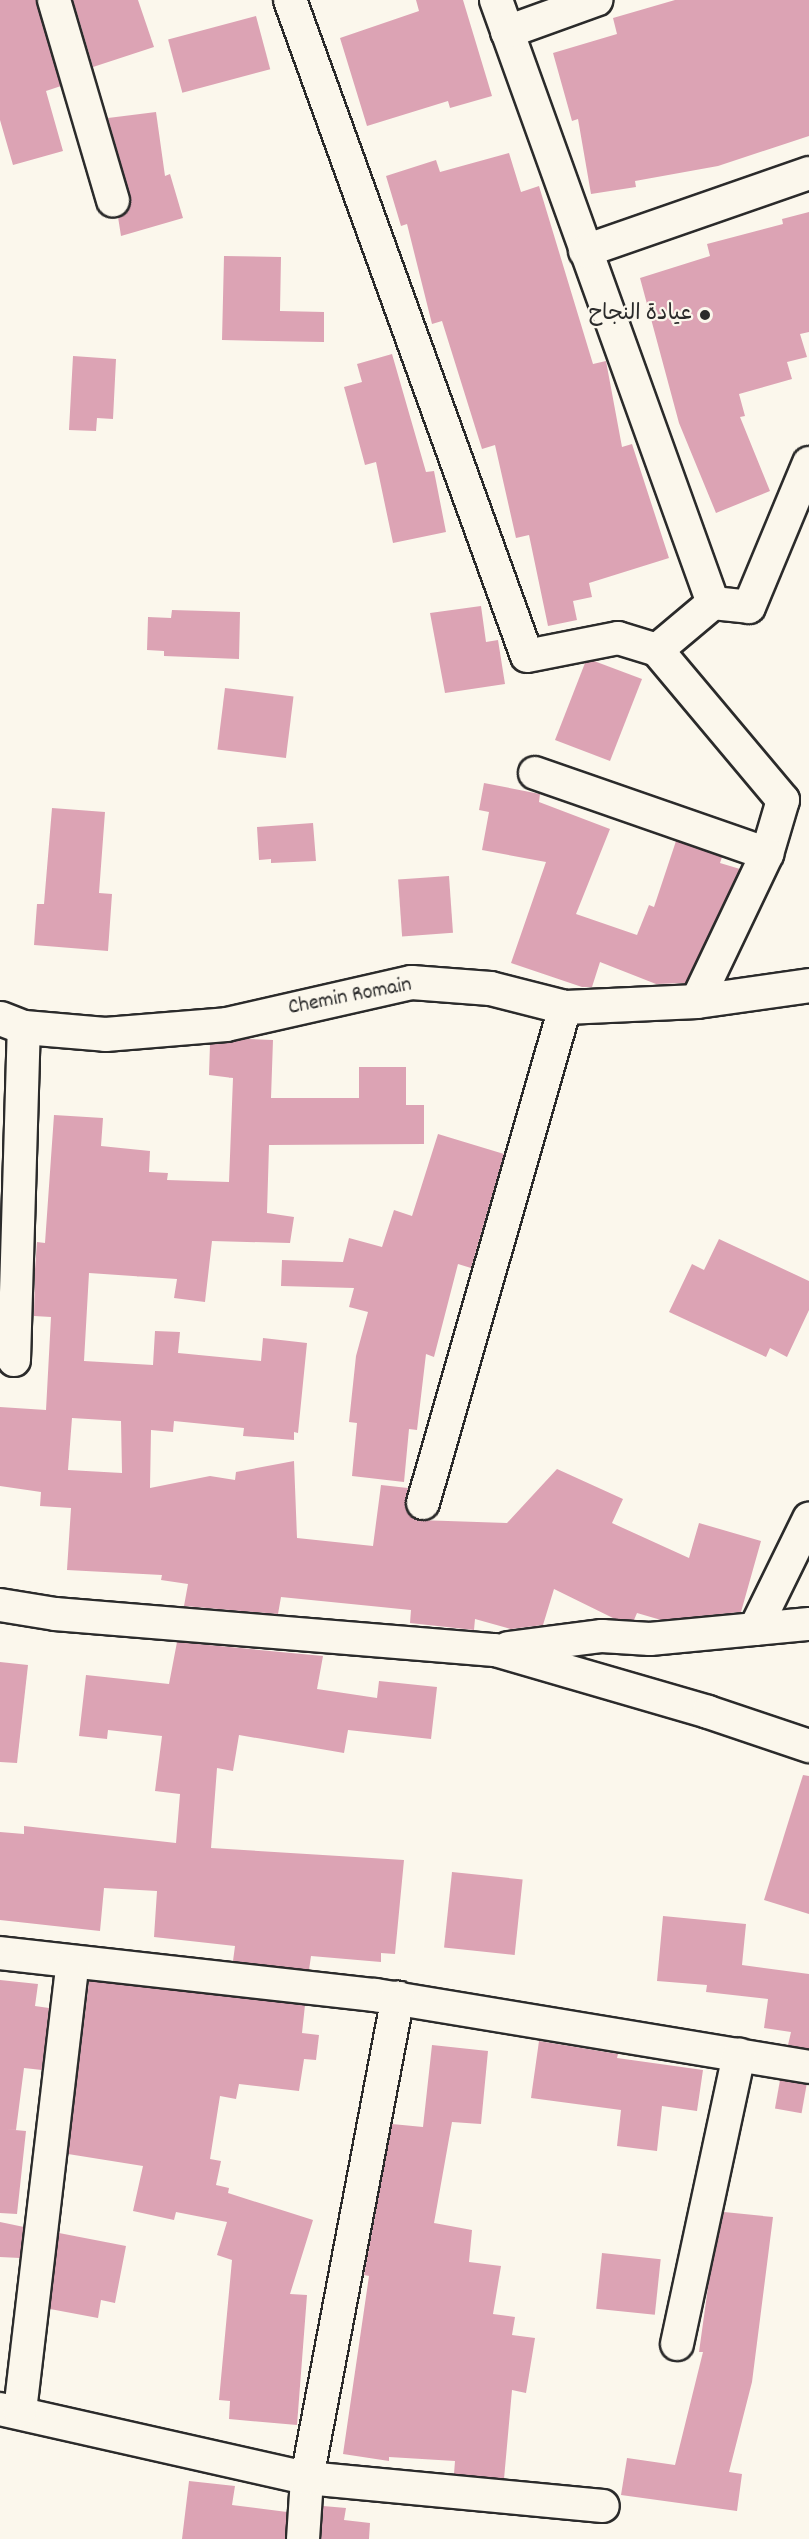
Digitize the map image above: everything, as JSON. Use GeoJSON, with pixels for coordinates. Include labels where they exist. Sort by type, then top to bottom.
{"type":"FeatureCollection","features":[{"type":"Feature","properties":{"kind":"street"},"geometry":{"type":"LineString","coordinates":[[54,0],[113,200]]}},
{"type":"Feature","properties":{"kind":"street"},"geometry":{"type":"LineString","coordinates":[[290,0],[527,656],[618,638],[657,650],[796,805],[767,854],[697,1001]]}},
{"type":"Feature","properties":{"kind":"street"},"geometry":{"type":"LineString","coordinates":[[496,0],[713,603]]}},
{"type":"Feature","properties":{"kind":"street"},"geometry":{"type":"LineString","coordinates":[[507,32],[596,0]]}},
{"type":"Feature","properties":{"kind":"street"},"geometry":{"type":"LineString","coordinates":[[585,251],[809,173]]}},
{"type":"Feature","properties":{"kind":"street"},"geometry":{"type":"LineString","coordinates":[[657,650],[713,603],[749,607],[809,463]]}},
{"type":"Feature","properties":{"kind":"street"},"geometry":{"type":"LineString","coordinates":[[535,773],[767,854]]}},
{"type":"Feature","properties":{"kind":"street","name":"Chemin Romain"},"geometry":{"type":"LineString","coordinates":[[12,1022],[105,1034],[226,1024],[411,982],[490,988],[565,1006],[697,1001],[809,985]]}},
{"type":"Feature","properties":{"kind":"street"},"geometry":{"type":"LineString","coordinates":[[423,1503],[565,1006]]}},
{"type":"Feature","properties":{"kind":"street"},"geometry":{"type":"LineString","coordinates":[[12,1022],[14,1359]]}},
{"type":"Feature","properties":{"kind":"street"},"geometry":{"type":"LineString","coordinates":[[755,1629],[809,1519]]}},
{"type":"Feature","properties":{"kind":"street"},"geometry":{"type":"LineString","coordinates":[[0,1605],[55,1614],[495,1650],[708,1712],[809,1746]]}},
{"type":"Feature","properties":{"kind":"street"},"geometry":{"type":"LineString","coordinates":[[495,1650],[602,1636],[650,1639],[809,1624]]}},
{"type":"Feature","properties":{"kind":"street"},"geometry":{"type":"LineString","coordinates":[[0,1953],[398,1998],[809,2067]]}},
{"type":"Feature","properties":{"kind":"street"},"geometry":{"type":"LineString","coordinates":[[73,1962],[10,2410],[307,2478],[603,2506]]}},
{"type":"Feature","properties":{"kind":"street"},"geometry":{"type":"LineString","coordinates":[[303,2539],[307,2478],[398,1998]]}},
{"type":"Feature","properties":{"kind":"street"},"geometry":{"type":"LineString","coordinates":[[677,2344],[739,2055]]}},
{"type":"Feature","properties":{"kind":"building"},"geometry":{"type":"Polygon","coordinates":[[[0,0],[37,0],[61,86],[46,91],[63,151],[13,165],[0,120],[0,0]]]}},
{"type":"Feature","properties":{"kind":"building"},"geometry":{"type":"Polygon","coordinates":[[[73,0],[138,0],[154,47],[93,67],[73,0]]]}},
{"type":"Feature","properties":{"kind":"building"},"geometry":{"type":"Polygon","coordinates":[[[416,0],[463,0],[492,96],[450,108],[448,101],[367,126],[340,38],[419,11],[416,0]]]}},
{"type":"Feature","properties":{"kind":"building"},"geometry":{"type":"Polygon","coordinates":[[[675,0],[809,0],[809,136],[718,166],[635,181],[636,187],[591,194],[578,119],[572,121],[553,53],[617,34],[613,18],[675,0]]]}},
{"type":"Feature","properties":{"kind":"building"},"geometry":{"type":"Polygon","coordinates":[[[256,16],[270,69],[182,93],[168,40],[256,16]]]}},
{"type":"Feature","properties":{"kind":"building"},"geometry":{"type":"Polygon","coordinates":[[[156,112],[165,176],[170,174],[183,218],[121,236],[118,217],[126,212],[130,195],[108,118],[156,112]]]}},
{"type":"Feature","properties":{"kind":"building"},"geometry":{"type":"Polygon","coordinates":[[[509,153],[521,192],[539,186],[593,364],[606,361],[622,447],[632,444],[669,558],[589,583],[592,597],[573,601],[577,620],[548,626],[529,535],[516,538],[495,445],[482,449],[442,321],[432,324],[407,224],[401,226],[386,176],[436,160],[440,172],[509,153]]]}},
{"type":"Feature","properties":{"kind":"building"},"geometry":{"type":"Polygon","coordinates":[[[809,212],[809,332],[800,334],[807,357],[787,362],[792,379],[739,394],[745,416],[740,417],[770,491],[716,513],[679,423],[640,278],[710,256],[707,244],[783,224],[782,219],[809,212]]]}},
{"type":"Feature","properties":{"kind":"building"},"geometry":{"type":"Polygon","coordinates":[[[224,256],[281,257],[280,311],[324,312],[324,342],[222,340],[224,256]]]}},
{"type":"Feature","properties":{"kind":"building"},"geometry":{"type":"Polygon","coordinates":[[[392,354],[426,472],[434,471],[446,532],[393,543],[376,462],[365,465],[344,387],[362,382],[357,364],[392,354]]]}},
{"type":"Feature","properties":{"kind":"building"},"geometry":{"type":"Polygon","coordinates":[[[73,356],[116,359],[113,419],[97,418],[96,431],[69,430],[73,356]]]}},
{"type":"Feature","properties":{"kind":"building"},"geometry":{"type":"Polygon","coordinates":[[[481,606],[486,642],[498,640],[505,684],[445,693],[430,613],[481,606]]]}},
{"type":"Feature","properties":{"kind":"building"},"geometry":{"type":"Polygon","coordinates":[[[172,610],[240,612],[239,659],[164,656],[164,651],[147,650],[148,617],[171,618],[172,610]]]}},
{"type":"Feature","properties":{"kind":"building"},"geometry":{"type":"Polygon","coordinates":[[[594,661],[642,679],[610,761],[555,740],[585,663],[594,661]]]}},
{"type":"Feature","properties":{"kind":"building"},"geometry":{"type":"Polygon","coordinates":[[[225,688],[293,696],[286,758],[217,750],[225,688]]]}},
{"type":"Feature","properties":{"kind":"building"},"geometry":{"type":"Polygon","coordinates":[[[484,783],[540,794],[539,802],[610,829],[576,914],[637,935],[649,905],[654,907],[676,841],[722,857],[720,863],[740,869],[686,983],[656,984],[600,962],[592,987],[582,987],[511,963],[546,862],[482,850],[489,812],[479,810],[484,783]]]}},
{"type":"Feature","properties":{"kind":"building"},"geometry":{"type":"Polygon","coordinates":[[[52,808],[105,812],[99,893],[112,894],[108,951],[34,945],[37,904],[44,904],[52,808]]]}},
{"type":"Feature","properties":{"kind":"building"},"geometry":{"type":"Polygon","coordinates":[[[313,823],[316,861],[271,863],[271,859],[259,860],[257,827],[313,823]]]}},
{"type":"Feature","properties":{"kind":"building"},"geometry":{"type":"Polygon","coordinates":[[[449,876],[453,933],[402,936],[398,880],[449,876]]]}},
{"type":"Feature","properties":{"kind":"building"},"geometry":{"type":"Polygon","coordinates":[[[247,1039],[273,1040],[271,1098],[359,1098],[359,1067],[406,1067],[406,1105],[424,1105],[424,1144],[269,1145],[267,1213],[294,1217],[290,1243],[212,1241],[205,1302],[174,1298],[177,1279],[89,1273],[84,1361],[153,1365],[155,1331],[180,1332],[178,1353],[261,1361],[263,1338],[307,1343],[298,1433],[294,1432],[294,1440],[243,1436],[244,1428],[174,1421],[173,1432],[151,1430],[150,1488],[210,1476],[235,1480],[236,1472],[294,1461],[297,1538],[373,1546],[381,1485],[408,1488],[406,1508],[418,1520],[507,1523],[557,1469],[623,1499],[612,1523],[689,1558],[699,1523],[761,1541],[741,1612],[661,1620],[637,1613],[634,1620],[615,1619],[554,1589],[543,1625],[511,1629],[475,1619],[474,1630],[410,1623],[411,1610],[281,1597],[278,1614],[184,1606],[188,1584],[161,1580],[162,1575],[67,1570],[71,1508],[40,1506],[41,1492],[0,1486],[0,1407],[46,1410],[51,1317],[34,1316],[35,1269],[37,1242],[45,1243],[54,1115],[103,1118],[101,1146],[150,1151],[149,1172],[168,1173],[167,1180],[229,1182],[233,1078],[209,1075],[210,1044],[247,1039]],[[72,1418],[68,1470],[122,1473],[121,1421],[72,1418]]]}},
{"type":"Feature","properties":{"kind":"building"},"geometry":{"type":"Polygon","coordinates":[[[438,1134],[504,1154],[471,1268],[458,1264],[434,1357],[426,1354],[417,1430],[409,1429],[404,1482],[352,1476],[357,1423],[349,1422],[356,1356],[368,1312],[349,1307],[354,1288],[281,1286],[282,1260],[343,1262],[349,1238],[382,1247],[394,1210],[412,1216],[438,1134]]]}},
{"type":"Feature","properties":{"kind":"building"},"geometry":{"type":"Polygon","coordinates":[[[719,1239],[809,1281],[809,1310],[787,1357],[770,1348],[766,1357],[669,1312],[692,1264],[704,1270],[719,1239]]]}},
{"type":"Feature","properties":{"kind":"building"},"geometry":{"type":"Polygon","coordinates":[[[177,1642],[323,1656],[317,1689],[377,1698],[379,1681],[437,1687],[431,1739],[348,1730],[344,1753],[239,1735],[233,1771],[217,1768],[211,1848],[404,1860],[395,1954],[381,1953],[381,1962],[311,1956],[309,1970],[233,1961],[235,1946],[154,1937],[157,1891],[104,1888],[100,1931],[0,1920],[0,1832],[24,1834],[24,1826],[176,1843],[180,1794],[155,1791],[162,1736],[108,1730],[107,1739],[79,1736],[86,1675],[169,1684],[177,1642]]]}},
{"type":"Feature","properties":{"kind":"building"},"geometry":{"type":"Polygon","coordinates":[[[0,1662],[28,1665],[17,1763],[0,1762],[0,1662]]]}},
{"type":"Feature","properties":{"kind":"building"},"geometry":{"type":"Polygon","coordinates":[[[803,1775],[809,1776],[809,1914],[764,1900],[803,1775]]]}},
{"type":"Feature","properties":{"kind":"building"},"geometry":{"type":"Polygon","coordinates":[[[452,1872],[523,1879],[515,1955],[444,1948],[452,1872]]]}},
{"type":"Feature","properties":{"kind":"building"},"geometry":{"type":"Polygon","coordinates":[[[663,1916],[746,1924],[742,1965],[809,1974],[809,2049],[788,2045],[791,2032],[764,2028],[768,1999],[706,1992],[707,1985],[657,1981],[663,1916]]]}},
{"type":"Feature","properties":{"kind":"building"},"geometry":{"type":"Polygon","coordinates":[[[0,1980],[38,1984],[35,2006],[49,2008],[42,2070],[24,2068],[16,2130],[4,2129],[26,2131],[17,2214],[0,2213],[0,1980]]]}},
{"type":"Feature","properties":{"kind":"building"},"geometry":{"type":"Polygon","coordinates":[[[89,1981],[305,2005],[302,2033],[319,2035],[316,2060],[304,2059],[299,2091],[239,2084],[236,2099],[220,2096],[210,2159],[221,2161],[216,2185],[229,2188],[228,2193],[313,2220],[290,2294],[307,2295],[297,2425],[229,2419],[230,2401],[219,2400],[232,2260],[217,2255],[227,2222],[176,2212],[174,2220],[133,2211],[143,2166],[68,2154],[89,1981]]]}},
{"type":"Feature","properties":{"kind":"building"},"geometry":{"type":"Polygon","coordinates":[[[539,2041],[618,2054],[617,2058],[703,2070],[697,2111],[662,2106],[657,2151],[617,2146],[621,2110],[531,2098],[539,2041]]]}},
{"type":"Feature","properties":{"kind":"building"},"geometry":{"type":"Polygon","coordinates":[[[432,2045],[488,2051],[481,2124],[452,2122],[434,2223],[472,2230],[469,2262],[501,2266],[493,2314],[515,2317],[512,2335],[535,2338],[526,2393],[512,2390],[504,2479],[454,2474],[455,2461],[389,2457],[389,2461],[343,2454],[369,2276],[364,2275],[392,2124],[423,2127],[432,2045]]]}},
{"type":"Feature","properties":{"kind":"building"},"geometry":{"type":"Polygon","coordinates":[[[780,2080],[807,2085],[802,2113],[775,2109],[780,2080]]]}},
{"type":"Feature","properties":{"kind":"building"},"geometry":{"type":"Polygon","coordinates":[[[724,2212],[773,2217],[752,2382],[729,2472],[742,2474],[737,2511],[621,2495],[627,2458],[675,2465],[703,2352],[699,2352],[709,2280],[724,2212]]]}},
{"type":"Feature","properties":{"kind":"building"},"geometry":{"type":"Polygon","coordinates":[[[0,2222],[24,2227],[20,2258],[0,2257],[0,2222]]]}},
{"type":"Feature","properties":{"kind":"building"},"geometry":{"type":"Polygon","coordinates":[[[59,2233],[126,2246],[115,2303],[101,2300],[98,2318],[50,2309],[59,2233]]]}},
{"type":"Feature","properties":{"kind":"building"},"geometry":{"type":"Polygon","coordinates":[[[602,2253],[661,2259],[655,2315],[596,2309],[602,2253]]]}},
{"type":"Feature","properties":{"kind":"building"},"geometry":{"type":"Polygon","coordinates":[[[189,2481],[235,2486],[232,2505],[287,2512],[285,2539],[182,2539],[189,2481]]]}},
{"type":"Feature","properties":{"kind":"building"},"geometry":{"type":"Polygon","coordinates":[[[323,2506],[346,2508],[344,2520],[370,2523],[369,2539],[321,2539],[323,2506]]]}},
{"type":"Feature","properties":{"kind":"place","name":"عيادة النجاح"},"geometry":{"type":"Point","coordinates":[705,315]}}]}
